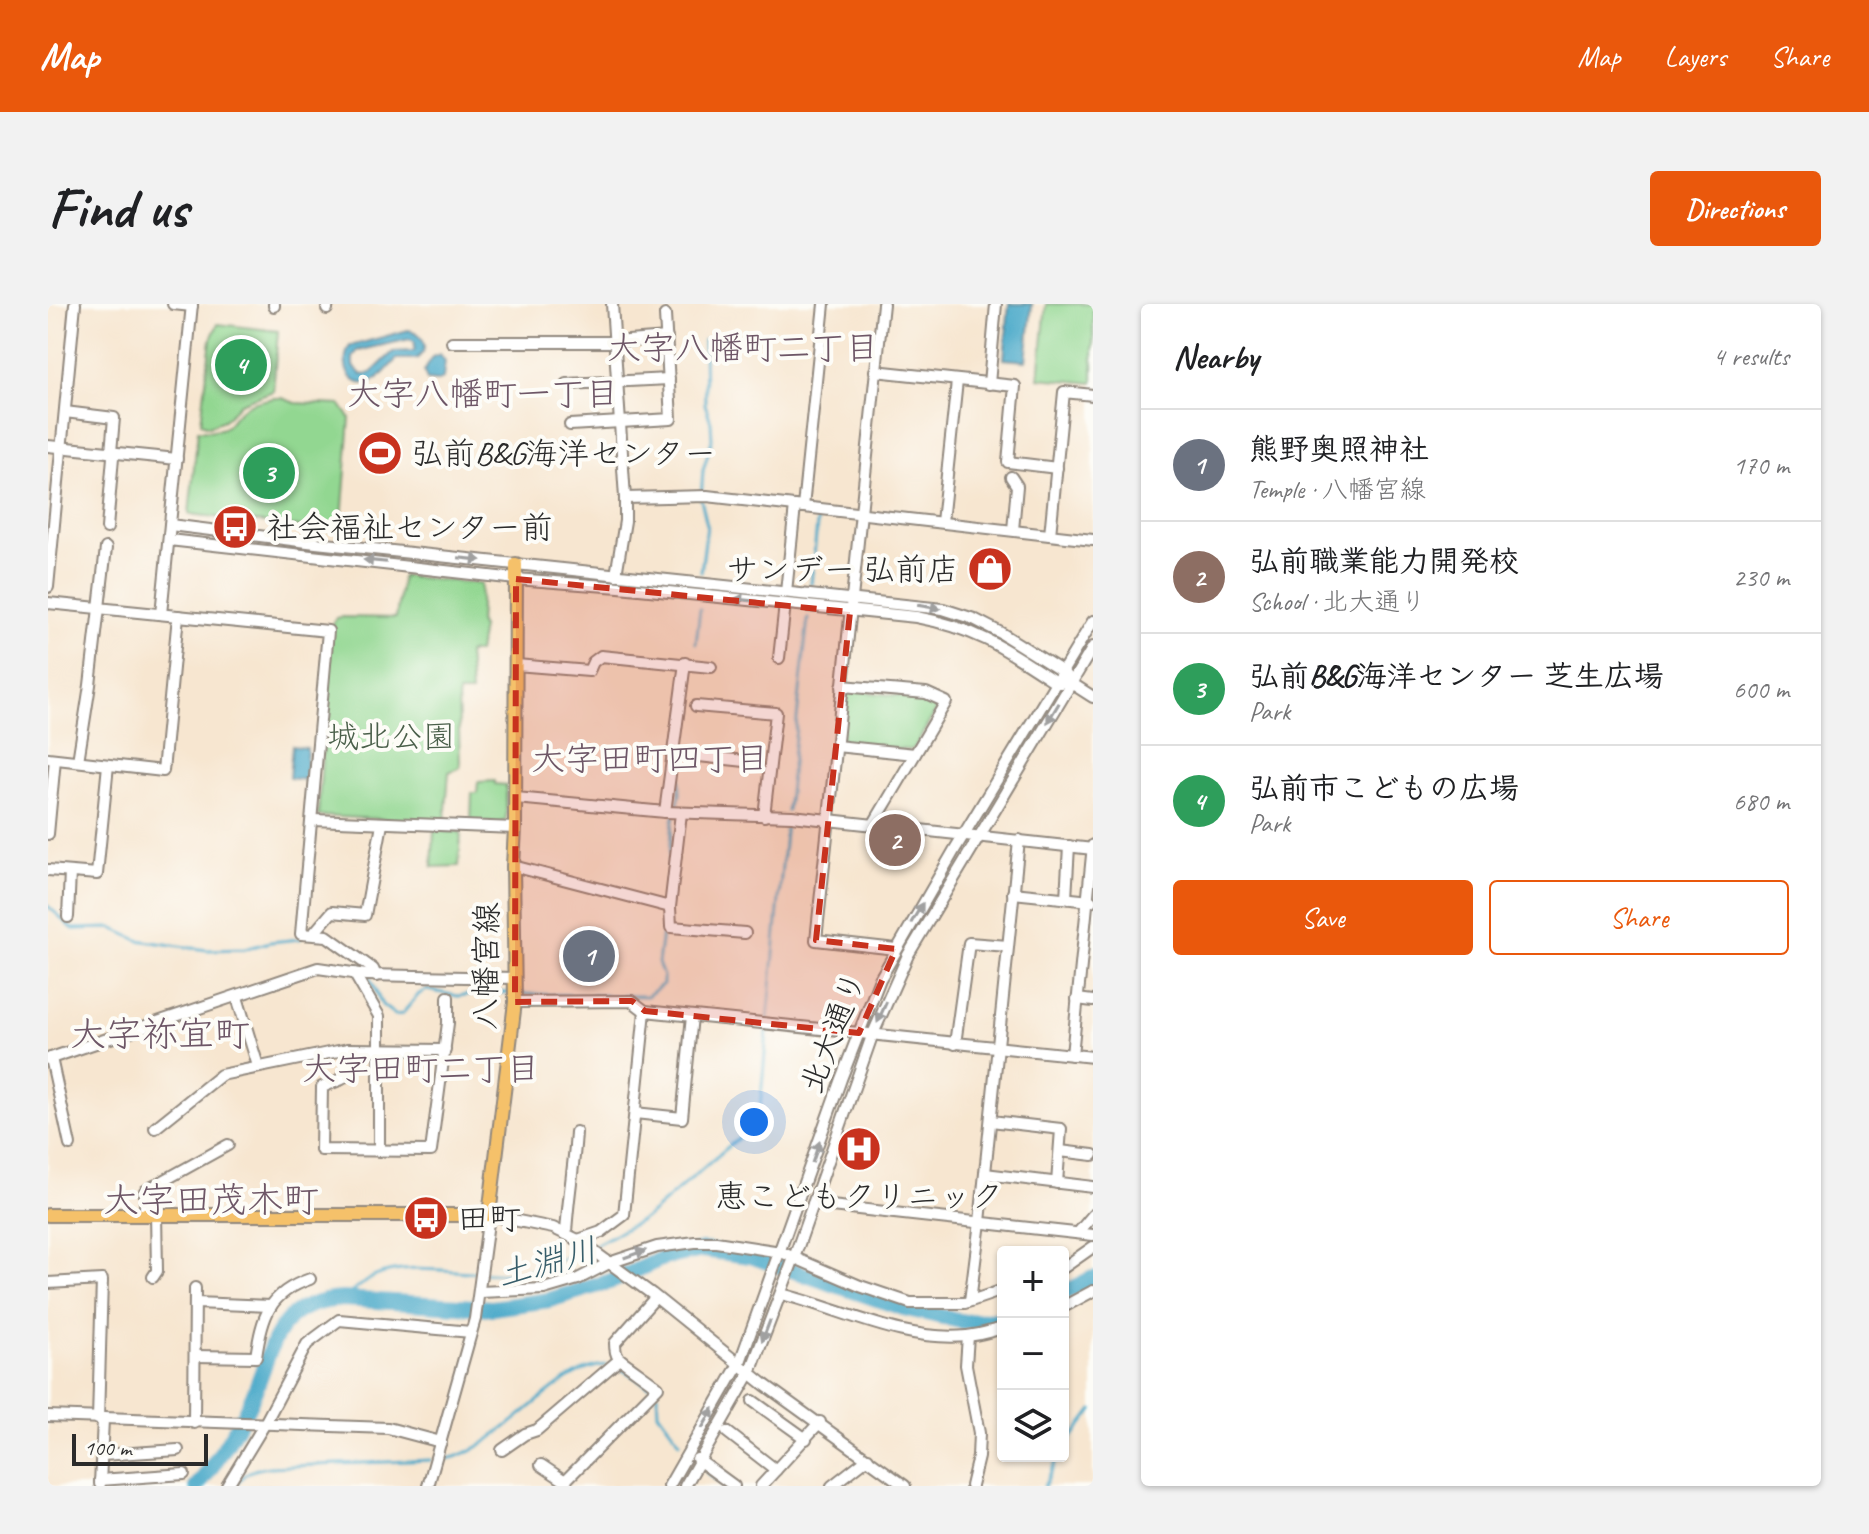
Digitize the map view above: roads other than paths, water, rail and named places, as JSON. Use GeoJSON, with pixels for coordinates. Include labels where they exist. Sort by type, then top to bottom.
{"type":"FeatureCollection","features":[{"type":"Feature","properties":{"kind":"main road","name":"八幡宮線"},"geometry":{"type":"LineString","coordinates":[[489,1215],[515,992],[516,564]]}},
{"type":"Feature","properties":{"kind":"main road"},"geometry":{"type":"LineString","coordinates":[[48,1215],[489,1215]]}},
{"type":"Feature","properties":{"kind":"street"},"geometry":{"type":"LineString","coordinates":[[48,587],[51,521],[62,447],[75,304]]}},
{"type":"Feature","properties":{"kind":"street"},"geometry":{"type":"LineString","coordinates":[[161,614],[192,305],[173,304]]}},
{"type":"Feature","properties":{"kind":"street"},"geometry":{"type":"LineString","coordinates":[[612,304],[625,498],[625,521],[616,575]]}},
{"type":"Feature","properties":{"kind":"street"},"geometry":{"type":"LineString","coordinates":[[786,592],[824,304]]}},
{"type":"Feature","properties":{"kind":"street"},"geometry":{"type":"LineString","coordinates":[[883,304],[816,940],[896,949]]}},
{"type":"Feature","properties":{"kind":"street"},"geometry":{"type":"LineString","coordinates":[[989,384],[996,304]]}},
{"type":"Feature","properties":{"kind":"street"},"geometry":{"type":"LineString","coordinates":[[570,425],[671,419],[665,315]]}},
{"type":"Feature","properties":{"kind":"street"},"geometry":{"type":"LineString","coordinates":[[452,342],[615,342],[667,338]]}},
{"type":"Feature","properties":{"kind":"street"},"geometry":{"type":"LineString","coordinates":[[875,371],[1015,386],[1008,462],[1057,468]]}},
{"type":"Feature","properties":{"kind":"street"},"geometry":{"type":"LineString","coordinates":[[567,384],[669,379]]}},
{"type":"Feature","properties":{"kind":"street"},"geometry":{"type":"LineString","coordinates":[[942,522],[957,381]]}},
{"type":"Feature","properties":{"kind":"street"},"geometry":{"type":"LineString","coordinates":[[1050,535],[1064,392],[1093,395]]}},
{"type":"Feature","properties":{"kind":"street"},"geometry":{"type":"LineString","coordinates":[[65,412],[114,418],[107,528]]}},
{"type":"Feature","properties":{"kind":"street"},"geometry":{"type":"LineString","coordinates":[[48,446],[177,459]]}},
{"type":"Feature","properties":{"kind":"street"},"geometry":{"type":"LineString","coordinates":[[1011,477],[1017,486],[1013,530]]}},
{"type":"Feature","properties":{"kind":"street"},"geometry":{"type":"LineString","coordinates":[[625,498],[707,496],[1093,540]]}},
{"type":"Feature","properties":{"kind":"street"},"geometry":{"type":"LineString","coordinates":[[170,525],[943,609],[974,619],[1001,633],[1063,672],[1071,683],[1093,697]]}},
{"type":"Feature","properties":{"kind":"street"},"geometry":{"type":"LineString","coordinates":[[169,540],[516,579],[916,617],[961,627],[1002,646],[1057,683],[1071,683]]}},
{"type":"Feature","properties":{"kind":"street"},"geometry":{"type":"LineString","coordinates":[[78,761],[106,548]]}},
{"type":"Feature","properties":{"kind":"street"},"geometry":{"type":"LineString","coordinates":[[48,603],[328,631],[301,934],[327,936],[373,969],[367,975]]}},
{"type":"Feature","properties":{"kind":"street"},"geometry":{"type":"LineString","coordinates":[[779,658],[785,604]]}},
{"type":"Feature","properties":{"kind":"street"},"geometry":{"type":"LineString","coordinates":[[48,834],[52,759],[163,771],[178,616]]}},
{"type":"Feature","properties":{"kind":"street","name":"北大通り"},"geometry":{"type":"LineString","coordinates":[[669,1486],[740,1362],[859,1033],[896,949],[1093,621]]}},
{"type":"Feature","properties":{"kind":"street"},"geometry":{"type":"LineString","coordinates":[[685,1486],[750,1373],[872,1036],[908,955],[1093,647]]}},
{"type":"Feature","properties":{"kind":"street"},"geometry":{"type":"LineString","coordinates":[[516,665],[589,671],[593,662],[601,656],[711,667]]}},
{"type":"Feature","properties":{"kind":"street"},"geometry":{"type":"LineString","coordinates":[[685,663],[671,753],[674,813],[666,906],[671,927],[745,933]]}},
{"type":"Feature","properties":{"kind":"street"},"geometry":{"type":"LineString","coordinates":[[842,686],[926,693],[946,702],[873,825]]}},
{"type":"Feature","properties":{"kind":"street"},"geometry":{"type":"LineString","coordinates":[[696,706],[776,713],[764,816]]}},
{"type":"Feature","properties":{"kind":"street"},"geometry":{"type":"LineString","coordinates":[[836,746],[915,754]]}},
{"type":"Feature","properties":{"kind":"street"},"geometry":{"type":"LineString","coordinates":[[671,753],[745,761]]}},
{"type":"Feature","properties":{"kind":"street"},"geometry":{"type":"LineString","coordinates":[[48,870],[97,874],[108,765]]}},
{"type":"Feature","properties":{"kind":"street"},"geometry":{"type":"LineString","coordinates":[[516,798],[674,813],[829,820],[1093,848],[1072,1055]]}},
{"type":"Feature","properties":{"kind":"street"},"geometry":{"type":"LineString","coordinates":[[313,820],[515,828]]}},
{"type":"Feature","properties":{"kind":"street"},"geometry":{"type":"LineString","coordinates":[[314,933],[332,912],[365,915],[382,824]]}},
{"type":"Feature","properties":{"kind":"street"},"geometry":{"type":"LineString","coordinates":[[970,1301],[1019,840]]}},
{"type":"Feature","properties":{"kind":"street"},"geometry":{"type":"LineString","coordinates":[[1066,898],[1069,846]]}},
{"type":"Feature","properties":{"kind":"street"},"geometry":{"type":"LineString","coordinates":[[513,866],[666,906]]}},
{"type":"Feature","properties":{"kind":"street"},"geometry":{"type":"LineString","coordinates":[[68,917],[70,872]]}},
{"type":"Feature","properties":{"kind":"street"},"geometry":{"type":"LineString","coordinates":[[1013,893],[1090,900]]}},
{"type":"Feature","properties":{"kind":"street"},"geometry":{"type":"LineString","coordinates":[[955,1044],[969,943],[1008,946]]}},
{"type":"Feature","properties":{"kind":"street"},"geometry":{"type":"LineString","coordinates":[[70,1145],[50,1058],[318,968],[515,992],[632,1001],[645,1011],[1093,1057]]}},
{"type":"Feature","properties":{"kind":"street"},"geometry":{"type":"LineString","coordinates":[[367,975],[379,1016],[379,1151]]}},
{"type":"Feature","properties":{"kind":"street"},"geometry":{"type":"LineString","coordinates":[[237,997],[258,1066]]}},
{"type":"Feature","properties":{"kind":"street"},"geometry":{"type":"LineString","coordinates":[[348,1049],[348,1062],[342,1079],[322,1087],[321,1150],[431,1151],[445,1050],[448,997]]}},
{"type":"Feature","properties":{"kind":"street"},"geometry":{"type":"LineString","coordinates":[[1077,999],[1093,1001]]}},
{"type":"Feature","properties":{"kind":"street"},"geometry":{"type":"LineString","coordinates":[[583,1243],[624,1215],[645,1011]]}},
{"type":"Feature","properties":{"kind":"street"},"geometry":{"type":"LineString","coordinates":[[635,1113],[682,1118],[692,1016]]}},
{"type":"Feature","properties":{"kind":"street"},"geometry":{"type":"LineString","coordinates":[[155,1128],[221,1075],[348,1049],[445,1050]]}},
{"type":"Feature","properties":{"kind":"street"},"geometry":{"type":"LineString","coordinates":[[991,1121],[1061,1129],[1057,1183]]}},
{"type":"Feature","properties":{"kind":"street"},"geometry":{"type":"LineString","coordinates":[[566,1233],[576,1132]]}},
{"type":"Feature","properties":{"kind":"street"},"geometry":{"type":"LineString","coordinates":[[153,1277],[157,1271],[151,1213],[145,1191],[228,1145]]}},
{"type":"Feature","properties":{"kind":"street"},"geometry":{"type":"LineString","coordinates":[[1060,1151],[1093,1155]]}},
{"type":"Feature","properties":{"kind":"street"},"geometry":{"type":"LineString","coordinates":[[985,1174],[1093,1187]]}},
{"type":"Feature","properties":{"kind":"street"},"geometry":{"type":"LineString","coordinates":[[813,1204],[1093,1235]]}},
{"type":"Feature","properties":{"kind":"street"},"geometry":{"type":"LineString","coordinates":[[428,1486],[475,1319],[489,1215],[566,1233],[583,1243],[740,1362],[750,1373],[905,1486]]}},
{"type":"Feature","properties":{"kind":"street"},"geometry":{"type":"LineString","coordinates":[[1078,1233],[1093,1215]]}},
{"type":"Feature","properties":{"kind":"street"},"geometry":{"type":"LineString","coordinates":[[480,1294],[544,1289],[578,1279],[657,1247],[695,1242],[716,1242],[780,1255],[910,1303],[970,1301],[997,1292]]}},
{"type":"Feature","properties":{"kind":"street"},"geometry":{"type":"LineString","coordinates":[[1069,1264],[1093,1247]]}},
{"type":"Feature","properties":{"kind":"street"},"geometry":{"type":"LineString","coordinates":[[195,1356],[256,1357],[260,1333],[271,1306],[288,1287],[310,1279]]}},
{"type":"Feature","properties":{"kind":"street"},"geometry":{"type":"LineString","coordinates":[[48,1283],[102,1280],[100,1483],[184,1474]]}},
{"type":"Feature","properties":{"kind":"street"},"geometry":{"type":"LineString","coordinates":[[194,1423],[195,1288]]}},
{"type":"Feature","properties":{"kind":"street"},"geometry":{"type":"LineString","coordinates":[[781,1292],[885,1327],[925,1336],[968,1336],[997,1329]]}},
{"type":"Feature","properties":{"kind":"street"},"geometry":{"type":"LineString","coordinates":[[1069,1305],[1090,1296]]}},
{"type":"Feature","properties":{"kind":"street"},"geometry":{"type":"LineString","coordinates":[[616,1364],[615,1343],[655,1298]]}},
{"type":"Feature","properties":{"kind":"street"},"geometry":{"type":"LineString","coordinates":[[195,1303],[271,1306]]}},
{"type":"Feature","properties":{"kind":"street"},"geometry":{"type":"LineString","coordinates":[[227,1486],[307,1344],[339,1320],[471,1332]]}},
{"type":"Feature","properties":{"kind":"street"},"geometry":{"type":"LineString","coordinates":[[968,1336],[966,1365],[979,1433],[978,1457],[971,1486]]}},
{"type":"Feature","properties":{"kind":"street"},"geometry":{"type":"LineString","coordinates":[[541,1465],[565,1481],[655,1391],[636,1369],[616,1364]]}},
{"type":"Feature","properties":{"kind":"street"},"geometry":{"type":"LineString","coordinates":[[502,1450],[525,1434],[537,1430],[616,1364]]}},
{"type":"Feature","properties":{"kind":"street"},"geometry":{"type":"LineString","coordinates":[[753,1401],[806,1439]]}},
{"type":"Feature","properties":{"kind":"street"},"geometry":{"type":"LineString","coordinates":[[48,1416],[388,1428],[441,1442]]}},
{"type":"Feature","properties":{"kind":"street"},"geometry":{"type":"LineString","coordinates":[[761,1486],[820,1422]]}},
{"type":"Feature","properties":{"kind":"street"},"geometry":{"type":"LineString","coordinates":[[727,1432],[776,1470]]}},
{"type":"Feature","properties":{"kind":"street"},"geometry":{"type":"LineString","coordinates":[[102,1455],[178,1450]]}},
{"type":"Feature","properties":{"kind":"street"},"geometry":{"type":"LineString","coordinates":[[688,1453],[734,1486]]}},
{"type":"Feature","properties":{"kind":"street"},"geometry":{"type":"LineString","coordinates":[[832,1486],[868,1458]]}},
{"type":"Feature","properties":{"kind":"water"},"geometry":{"type":"Polygon","coordinates":[[[1009,304],[1032,304],[1026,361],[1004,359],[1009,304]]]}},
{"type":"Feature","properties":{"kind":"water"},"geometry":{"type":"Polygon","coordinates":[[[408,330],[419,335],[424,344],[423,352],[417,359],[397,359],[380,377],[365,383],[352,379],[348,374],[346,360],[350,346],[408,330]],[[410,339],[357,351],[353,366],[362,375],[371,373],[393,352],[414,351],[415,342],[410,339]]]}},
{"type":"Feature","properties":{"kind":"water"},"geometry":{"type":"Polygon","coordinates":[[[440,354],[445,361],[443,378],[427,380],[424,372],[432,357],[440,354]]]}},
{"type":"Feature","properties":{"kind":"water"},"geometry":{"type":"Polygon","coordinates":[[[292,746],[307,748],[305,780],[289,778],[292,746]]]}},
{"type":"Feature","properties":{"kind":"waterway"},"geometry":{"type":"LineString","coordinates":[[701,572],[707,525],[701,499],[703,470],[712,440],[711,422],[705,404],[704,340]]}},
{"type":"Feature","properties":{"kind":"waterway"},"geometry":{"type":"LineString","coordinates":[[811,584],[818,515]]}},
{"type":"Feature","properties":{"kind":"waterway"},"geometry":{"type":"LineString","coordinates":[[696,643],[700,609]]}},
{"type":"Feature","properties":{"kind":"waterway"},"geometry":{"type":"LineString","coordinates":[[787,811],[808,618]]}},
{"type":"Feature","properties":{"kind":"waterway"},"geometry":{"type":"LineString","coordinates":[[665,903],[673,821],[680,795],[679,746],[691,710],[690,678]]}},
{"type":"Feature","properties":{"kind":"waterway"},"geometry":{"type":"LineString","coordinates":[[591,1247],[647,1217],[759,1120],[786,821]]}},
{"type":"Feature","properties":{"kind":"waterway"},"geometry":{"type":"LineString","coordinates":[[48,906],[73,929],[112,928],[138,940],[207,950],[245,949],[270,942],[300,939]]}},
{"type":"Feature","properties":{"kind":"waterway"},"geometry":{"type":"LineString","coordinates":[[518,994],[647,996],[663,984],[658,963],[665,910]]}},
{"type":"Feature","properties":{"kind":"waterway"},"geometry":{"type":"LineString","coordinates":[[369,976],[382,1005],[395,1015],[402,1014],[419,994],[427,990],[458,996],[484,992],[511,993]]}},
{"type":"Feature","properties":{"kind":"waterway"},"geometry":{"type":"LineString","coordinates":[[343,1299],[369,1279],[388,1272],[423,1269],[514,1273],[541,1267],[584,1250]]}},
{"type":"Feature","properties":{"kind":"waterway","name":"土淵川"},"geometry":{"type":"LineString","coordinates":[[197,1486],[244,1414],[275,1338],[298,1311],[317,1303],[343,1299],[492,1308],[549,1300],[615,1280],[663,1258],[703,1250],[750,1256],[903,1308],[965,1322],[997,1319]]}},
{"type":"Feature","properties":{"kind":"waterway","name":"土淵川"},"geometry":{"type":"LineString","coordinates":[[1069,1290],[1093,1278]]}},
{"type":"Feature","properties":{"kind":"waterway"},"geometry":{"type":"LineString","coordinates":[[439,1460],[461,1455],[483,1444],[566,1380],[586,1369],[606,1365]]}},
{"type":"Feature","properties":{"kind":"waterway"},"geometry":{"type":"LineString","coordinates":[[618,1367],[649,1386]]}},
{"type":"Feature","properties":{"kind":"waterway"},"geometry":{"type":"LineString","coordinates":[[657,1394],[658,1412],[680,1442]]}},
{"type":"Feature","properties":{"kind":"waterway"},"geometry":{"type":"LineString","coordinates":[[1069,1441],[1093,1410]]}},
{"type":"Feature","properties":{"kind":"waterway"},"geometry":{"type":"LineString","coordinates":[[235,1486],[249,1472],[269,1467],[431,1460]]}},
{"type":"Feature","properties":{"kind":"waterway"},"geometry":{"type":"LineString","coordinates":[[1044,1486],[1056,1462]]}},
{"type":"Feature","properties":{"kind":"waterway"},"geometry":{"type":"LineString","coordinates":[[707,1473],[725,1486]]}},
{"type":"Feature","properties":{"kind":"place","name":"弘前市こどもの広場"},"geometry":{"type":"Point","coordinates":[241,365]}},
{"type":"Feature","properties":{"kind":"place","name":"弘前B&G海洋センター"},"geometry":{"type":"Point","coordinates":[380,453]}},
{"type":"Feature","properties":{"kind":"place","name":"弘前B&G海洋センター 芝生広場"},"geometry":{"type":"Point","coordinates":[269,473]}},
{"type":"Feature","properties":{"kind":"place","name":"社会福祉センター前"},"geometry":{"type":"Point","coordinates":[235,527]}},
{"type":"Feature","properties":{"kind":"place","name":"サンデー 弘前店"},"geometry":{"type":"Point","coordinates":[990,569]}},
{"type":"Feature","properties":{"kind":"place","name":"弘前職業能力開発校"},"geometry":{"type":"Point","coordinates":[895,840]}},
{"type":"Feature","properties":{"kind":"place","name":"熊野奥照神社"},"geometry":{"type":"Point","coordinates":[589,956]}},
{"type":"Feature","properties":{"kind":"place","name":"恵こどもクリニック"},"geometry":{"type":"Point","coordinates":[859,1149]}},
{"type":"Feature","properties":{"kind":"place","name":"田町"},"geometry":{"type":"Point","coordinates":[426,1218]}},
{"type":"Feature","properties":{"kind":"district","name":"大字八幡町二丁目"},"geometry":{"type":"Point","coordinates":[743,347]}},
{"type":"Feature","properties":{"kind":"district","name":"大字八幡町一丁目"},"geometry":{"type":"Point","coordinates":[483,393]}},
{"type":"Feature","properties":{"kind":"district","name":"大字田町四丁目"},"geometry":{"type":"Point","coordinates":[650,758]}},
{"type":"Feature","properties":{"kind":"district","name":"大字祢宜町"},"geometry":{"type":"Point","coordinates":[160,1034]}},
{"type":"Feature","properties":{"kind":"district","name":"大字田町二丁目"},"geometry":{"type":"Point","coordinates":[421,1068]}},
{"type":"Feature","properties":{"kind":"district","name":"大字田茂木町"},"geometry":{"type":"Point","coordinates":[211,1200]}},
{"type":"Feature","properties":{"kind":"park label","name":"城北公園"},"geometry":{"type":"Point","coordinates":[391,736]}}]}
